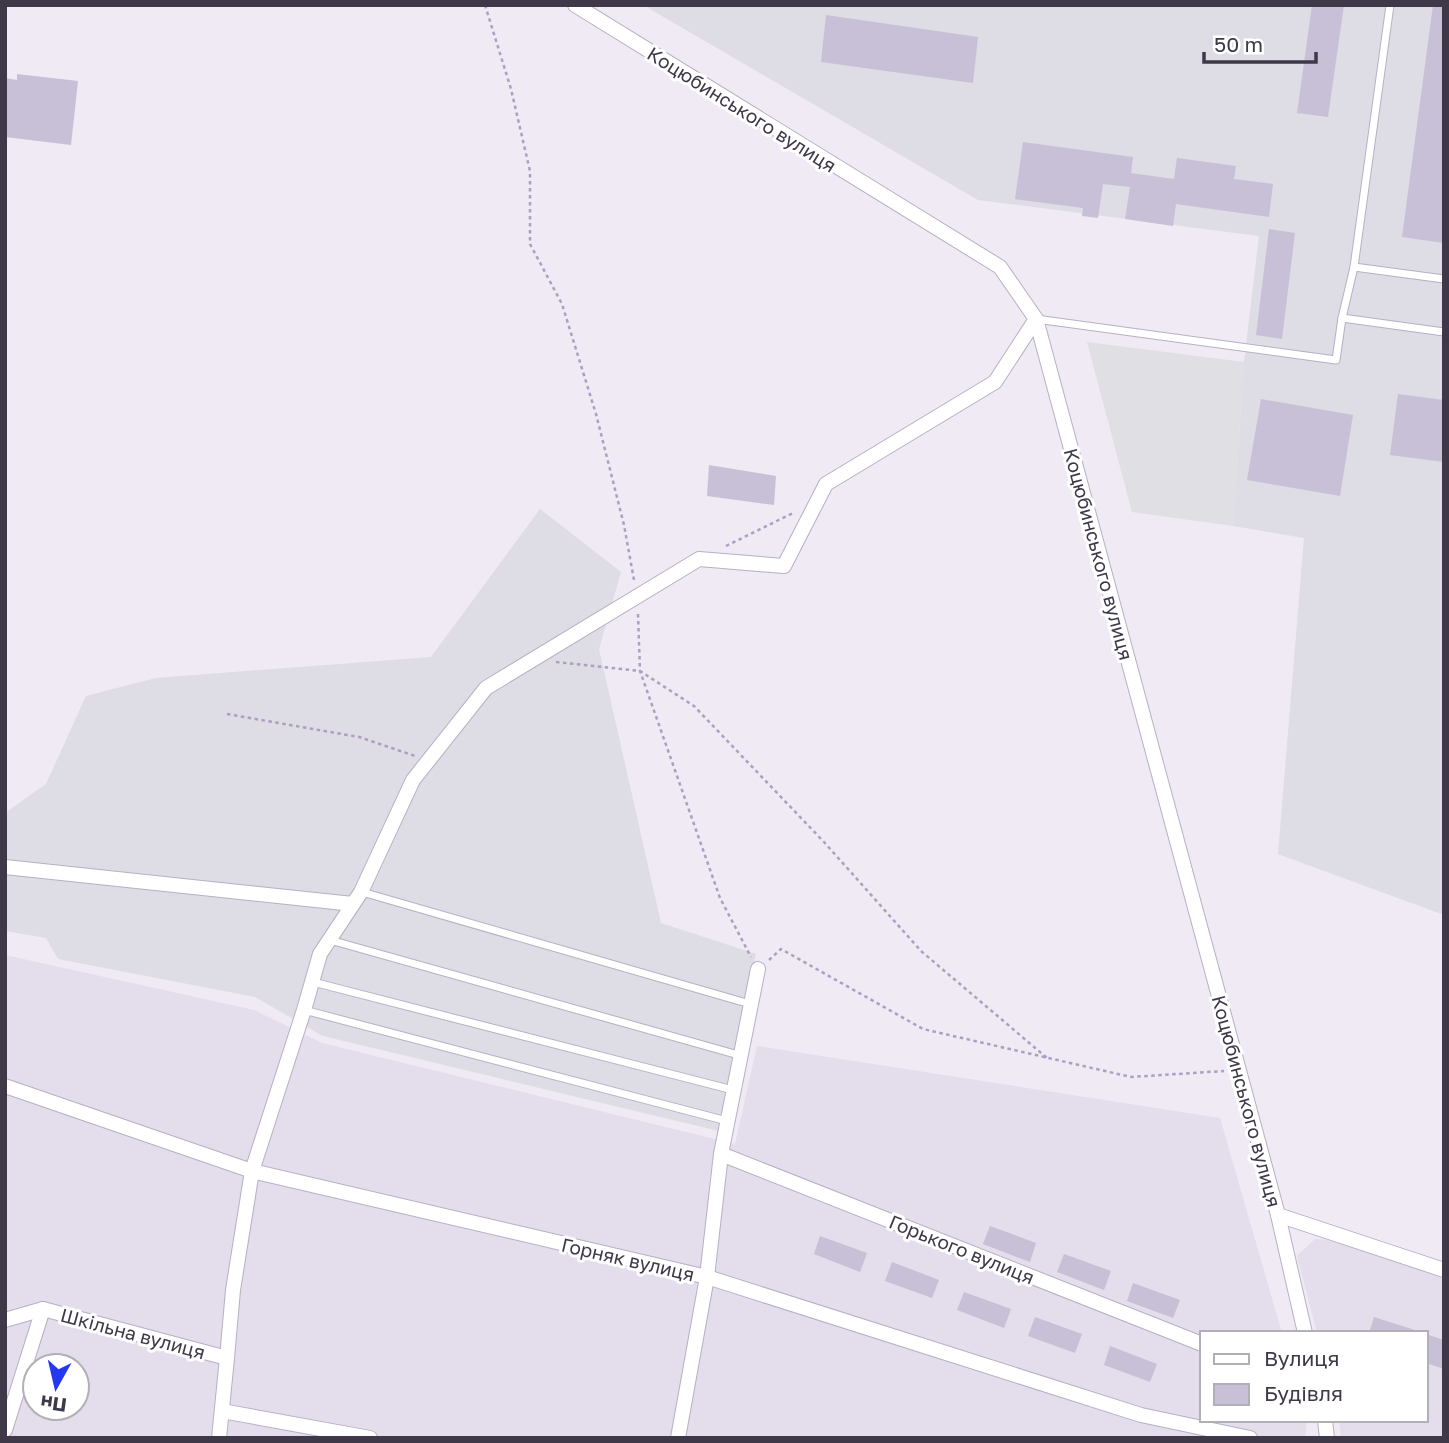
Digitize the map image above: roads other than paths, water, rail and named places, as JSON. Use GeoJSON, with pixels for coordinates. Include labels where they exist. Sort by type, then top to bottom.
{"type":"FeatureCollection","features":[{"type":"Feature","properties":{"kind":"street","name":"Коцюбинського вулиця"},"geometry":{"type":"LineString","coordinates":[[575,5],[1000,267],[1035,319],[1278,1215],[1305,1331]]}},
{"type":"Feature","properties":{"kind":"street"},"geometry":{"type":"LineString","coordinates":[[227,1359],[233,1290],[252,1171],[320,954],[357,898],[413,780],[486,688],[699,559],[784,566],[826,484],[995,383],[1035,319]]}},
{"type":"Feature","properties":{"kind":"street"},"geometry":{"type":"LineString","coordinates":[[5,867],[357,898]]}},
{"type":"Feature","properties":{"kind":"street"},"geometry":{"type":"LineString","coordinates":[[678,1438],[707,1277],[721,1154],[758,969]]}},
{"type":"Feature","properties":{"kind":"street","name":"Горняк вулиця"},"geometry":{"type":"LineString","coordinates":[[5,1086],[252,1171],[707,1277],[1141,1415],[1250,1438]]}},
{"type":"Feature","properties":{"kind":"street","name":"Горького вулиця"},"geometry":{"type":"LineString","coordinates":[[721,1154],[1200,1343]]}},
{"type":"Feature","properties":{"kind":"street"},"geometry":{"type":"LineString","coordinates":[[1278,1215],[1444,1270]]}},
{"type":"Feature","properties":{"kind":"street"},"geometry":{"type":"LineString","coordinates":[[5,1430],[43,1309]]}},
{"type":"Feature","properties":{"kind":"street","name":"Шкільна вулиця"},"geometry":{"type":"LineString","coordinates":[[5,1320],[43,1309],[227,1359],[219,1438]]}},
{"type":"Feature","properties":{"kind":"street"},"geometry":{"type":"LineString","coordinates":[[222,1411],[370,1438]]}},
{"type":"Feature","properties":{"kind":"lane"},"geometry":{"type":"LineString","coordinates":[[1035,319],[1336,360],[1354,267],[1390,5]]}},
{"type":"Feature","properties":{"kind":"lane"},"geometry":{"type":"LineString","coordinates":[[1354,267],[1444,279]]}},
{"type":"Feature","properties":{"kind":"lane"},"geometry":{"type":"LineString","coordinates":[[1342,318],[1444,332]]}},
{"type":"Feature","properties":{"kind":"lane"},"geometry":{"type":"LineString","coordinates":[[357,898],[752,1005]]}},
{"type":"Feature","properties":{"kind":"lane"},"geometry":{"type":"LineString","coordinates":[[329,940],[742,1056]]}},
{"type":"Feature","properties":{"kind":"lane"},"geometry":{"type":"LineString","coordinates":[[312,982],[733,1090]]}},
{"type":"Feature","properties":{"kind":"lane"},"geometry":{"type":"LineString","coordinates":[[304,1010],[727,1121]]}}]}
